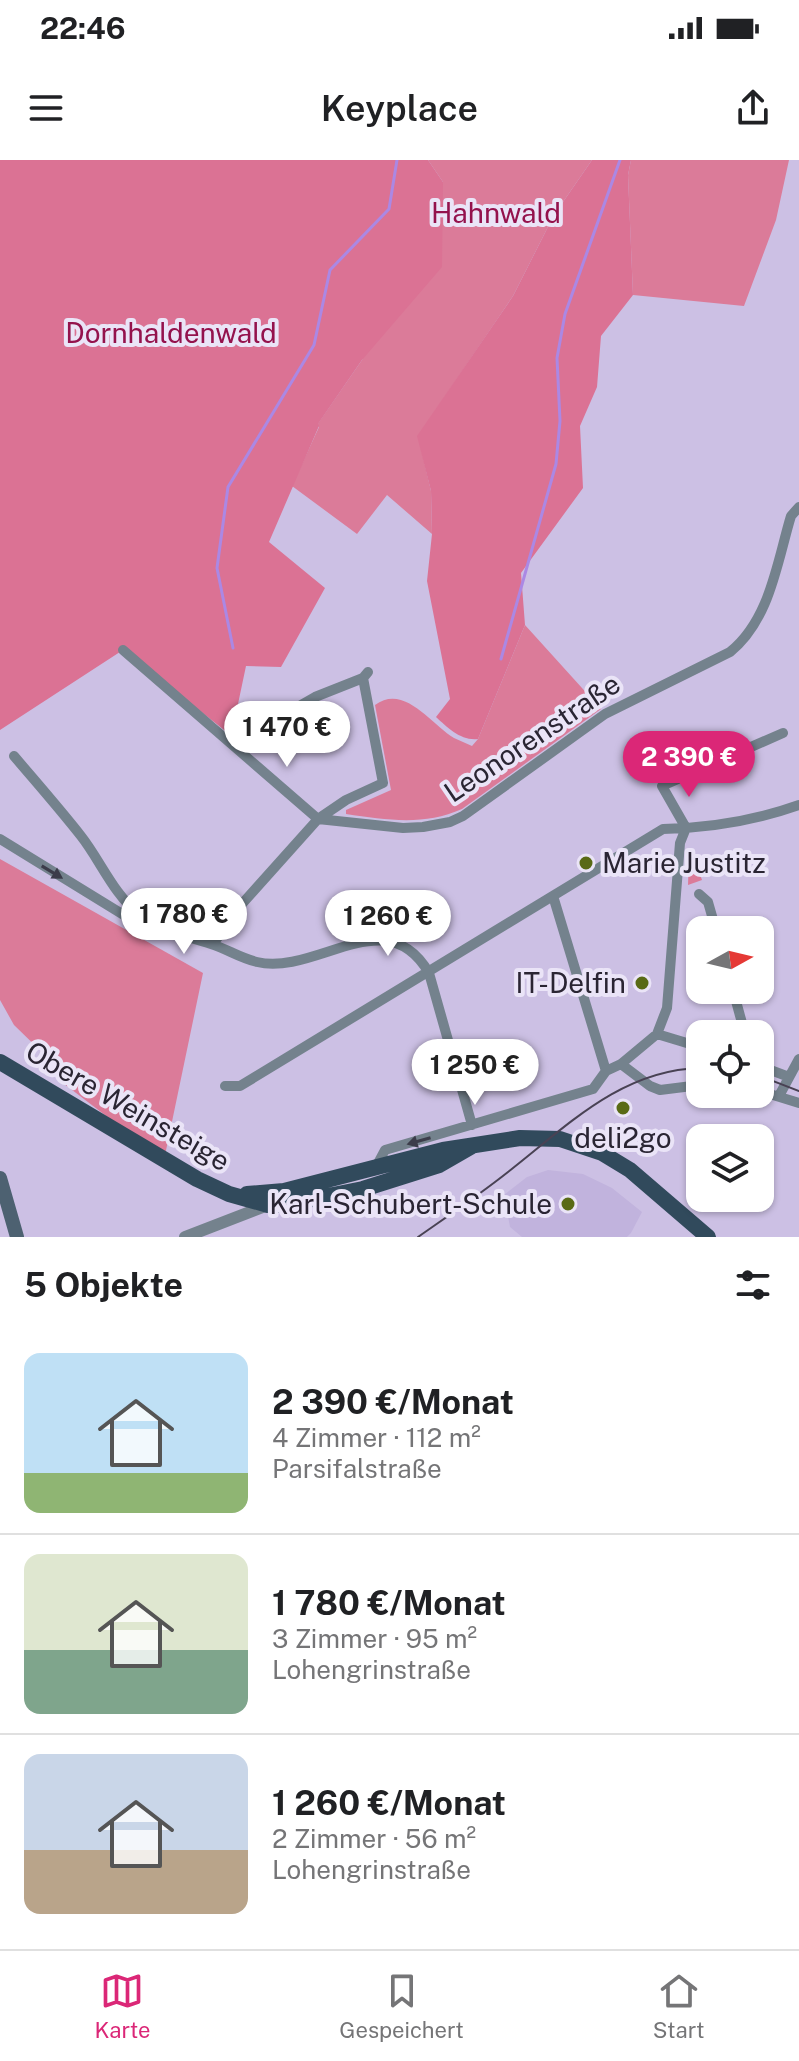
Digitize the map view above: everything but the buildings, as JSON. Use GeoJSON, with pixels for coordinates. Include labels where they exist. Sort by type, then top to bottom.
{"type":"FeatureCollection","features":[{"type":"Feature","properties":{"kind":"main road","name":"Obere Weinsteige"},"geometry":{"type":"LineString","coordinates":[[0,1062],[187,1173],[229,1194],[268,1205],[320,1200],[363,1189],[439,1165],[472,1146]]}},
{"type":"Feature","properties":{"kind":"main road","name":"Obere Weinsteige"},"geometry":{"type":"LineString","coordinates":[[229,1194],[261,1195],[377,1165],[520,1138],[560,1139],[581,1145],[630,1170],[708,1237]]}},
{"type":"Feature","properties":{"kind":"main road"},"geometry":{"type":"LineString","coordinates":[[0,1178],[17,1237]]}},
{"type":"Feature","properties":{"kind":"main road"},"geometry":{"type":"LineString","coordinates":[[268,1205],[307,1185]]}},
{"type":"Feature","properties":{"kind":"street","name":"Leonorenstraße"},"geometry":{"type":"LineString","coordinates":[[318,819],[394,828],[450,822],[463,816],[605,714],[730,652],[750,634],[762,612],[791,516],[799,507]]}},
{"type":"Feature","properties":{"kind":"street"},"geometry":{"type":"LineString","coordinates":[[123,650],[318,819]]}},
{"type":"Feature","properties":{"kind":"street"},"geometry":{"type":"LineString","coordinates":[[213,944],[241,905],[318,819],[346,800],[383,783],[366,675],[315,697],[233,744]]}},
{"type":"Feature","properties":{"kind":"street"},"geometry":{"type":"LineString","coordinates":[[686,828],[662,786],[783,733]]}},
{"type":"Feature","properties":{"kind":"street"},"geometry":{"type":"LineString","coordinates":[[14,756],[82,837],[130,907],[166,931],[213,944],[236,957],[259,963],[284,964],[342,946],[379,940],[407,947],[416,954],[429,973],[472,1125]]}},
{"type":"Feature","properties":{"kind":"street"},"geometry":{"type":"LineString","coordinates":[[225,1086],[240,1086],[663,829],[754,817],[799,805]]}},
{"type":"Feature","properties":{"kind":"street"},"geometry":{"type":"LineString","coordinates":[[377,1165],[385,1150],[593,1089],[606,1071],[621,1064],[657,1034],[667,1008],[680,843],[686,828]]}},
{"type":"Feature","properties":{"kind":"street"},"geometry":{"type":"LineString","coordinates":[[0,839],[151,935],[166,931]]}},
{"type":"Feature","properties":{"kind":"street"},"geometry":{"type":"LineString","coordinates":[[699,894],[708,902],[712,916]]}},
{"type":"Feature","properties":{"kind":"street"},"geometry":{"type":"LineString","coordinates":[[553,896],[606,1071]]}},
{"type":"Feature","properties":{"kind":"street"},"geometry":{"type":"LineString","coordinates":[[657,1034],[686,1043]]}},
{"type":"Feature","properties":{"kind":"street"},"geometry":{"type":"LineString","coordinates":[[779,1096],[799,1059]]}},
{"type":"Feature","properties":{"kind":"street"},"geometry":{"type":"LineString","coordinates":[[621,1064],[660,1090],[686,1087]]}},
{"type":"Feature","properties":{"kind":"street"},"geometry":{"type":"LineString","coordinates":[[774,1071],[789,1077]]}},
{"type":"Feature","properties":{"kind":"street"},"geometry":{"type":"LineString","coordinates":[[774,1095],[799,1103]]}},
{"type":"Feature","properties":{"kind":"street"},"geometry":{"type":"LineString","coordinates":[[185,1237],[268,1205]]}},
{"type":"Feature","properties":{"kind":"shaded area","name":"Karl-Schubert-Schule"},"geometry":{"type":"Polygon","coordinates":[[[548,1170],[583,1174],[612,1188],[642,1212],[631,1233],[627,1237],[522,1237],[510,1227],[504,1195],[527,1177],[548,1170]]]}},
{"type":"Feature","properties":{"kind":"green space","name":"Dornhaldenwald"},"geometry":{"type":"Polygon","coordinates":[[[0,160],[428,160],[443,182],[442,267],[362,360],[318,424],[269,542],[325,588],[281,667],[246,666],[238,704],[249,710],[228,733],[123,650],[0,730],[0,160]]]}},
{"type":"Feature","properties":{"kind":"green space","name":"Hahnwald"},"geometry":{"type":"Polygon","coordinates":[[[428,160],[592,160],[554,215],[513,296],[418,436],[431,491],[432,534],[387,495],[357,534],[292,486],[319,427],[317,425],[362,360],[443,182],[428,160]]]}},
{"type":"Feature","properties":{"kind":"green space"},"geometry":{"type":"Polygon","coordinates":[[[592,160],[631,160],[628,175],[633,295],[601,336],[597,387],[580,426],[583,488],[521,573],[525,625],[478,739],[466,738],[436,717],[450,699],[427,581],[432,534],[431,491],[417,436],[513,296],[554,215],[592,160]]]}},
{"type":"Feature","properties":{"kind":"green space"},"geometry":{"type":"Polygon","coordinates":[[[631,160],[789,160],[776,220],[744,306],[633,295],[628,175],[631,160]]]}},
{"type":"Feature","properties":{"kind":"green space"},"geometry":{"type":"Polygon","coordinates":[[[525,625],[601,709],[462,809],[419,820],[346,814],[346,810],[391,790],[375,705],[396,699],[407,702],[454,738],[472,746],[478,739],[525,625]]]}},
{"type":"Feature","properties":{"kind":"green space"},"geometry":{"type":"Polygon","coordinates":[[[692,851],[702,880],[688,885],[689,856],[692,851]]]}},
{"type":"Feature","properties":{"kind":"green space"},"geometry":{"type":"Polygon","coordinates":[[[0,859],[203,973],[164,1160],[59,1080],[51,1061],[14,1025],[0,1000],[0,859]]]}},
{"type":"Feature","properties":{"kind":"waterway"},"geometry":{"type":"LineString","coordinates":[[233,648],[217,568],[228,487],[314,345],[330,270],[389,209],[397,160]]}},
{"type":"Feature","properties":{"kind":"waterway"},"geometry":{"type":"LineString","coordinates":[[501,659],[556,464],[560,421],[557,358],[565,314],[620,160]]}},
{"type":"Feature","properties":{"kind":"tram line"},"geometry":{"type":"LineString","coordinates":[[418,1237],[596,1104],[645,1079],[686,1069]]}},
{"type":"Feature","properties":{"kind":"tram line"},"geometry":{"type":"LineString","coordinates":[[774,1081],[799,1091]]}},
{"type":"Feature","properties":{"kind":"place","name":"Marie Justitz"},"geometry":{"type":"Point","coordinates":[586,863]}},
{"type":"Feature","properties":{"kind":"place","name":"IT-Delfin"},"geometry":{"type":"Point","coordinates":[642,983]}},
{"type":"Feature","properties":{"kind":"place","name":"deli2go"},"geometry":{"type":"Point","coordinates":[623,1108]}},
{"type":"Feature","properties":{"kind":"place","name":"Karl-Schubert-Schule"},"geometry":{"type":"Point","coordinates":[568,1204]}}]}
